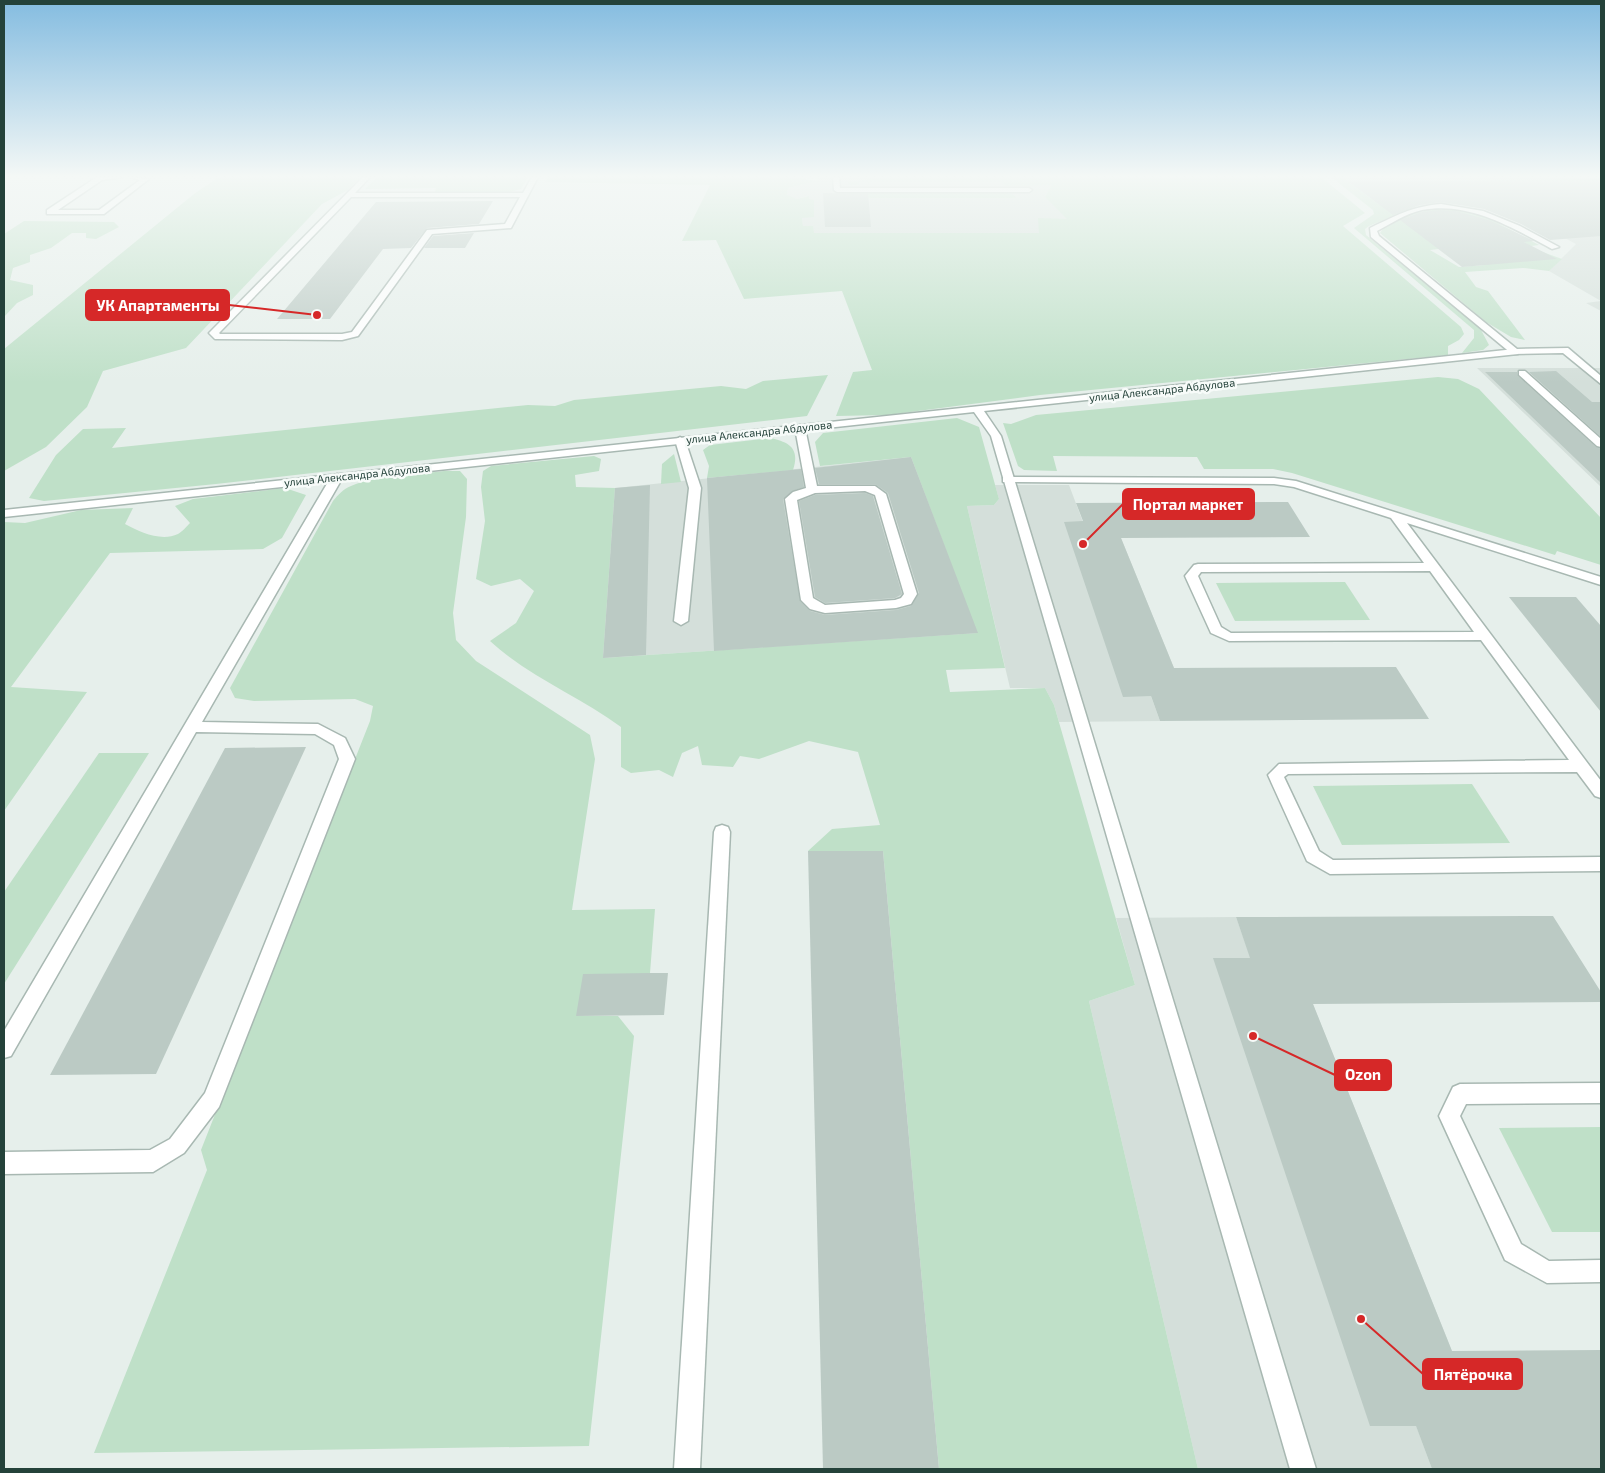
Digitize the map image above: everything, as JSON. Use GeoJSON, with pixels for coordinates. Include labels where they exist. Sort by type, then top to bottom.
{"type":"FeatureCollection","features":[{"type":"Feature","properties":{"kind":"street"},"geometry":{"type":"LineString","coordinates":[[299,246],[214,333],[218,337],[342,338],[355,334],[420,246]]}},
{"type":"Feature","properties":{"kind":"street"},"geometry":{"type":"LineString","coordinates":[[1386,246],[1515,352]]}},
{"type":"Feature","properties":{"kind":"street","name":"улица Александра Абдулова"},"geometry":{"type":"LineString","coordinates":[[4,514],[680,440],[1515,352],[1565,350],[1601,381]]}},
{"type":"Feature","properties":{"kind":"street"},"geometry":{"type":"LineString","coordinates":[[1522,373],[1601,444]]}},
{"type":"Feature","properties":{"kind":"street"},"geometry":{"type":"LineString","coordinates":[[978,410],[991,426],[996,436],[1007,480],[1303,1469]]}},
{"type":"Feature","properties":{"kind":"street"},"geometry":{"type":"LineString","coordinates":[[800,428],[812,490]]}},
{"type":"Feature","properties":{"kind":"street"},"geometry":{"type":"LineString","coordinates":[[680,440],[695,488],[681,621]]}},
{"type":"Feature","properties":{"kind":"street"},"geometry":{"type":"LineString","coordinates":[[4,1049],[337,478]]}},
{"type":"Feature","properties":{"kind":"street"},"geometry":{"type":"LineString","coordinates":[[1007,480],[1274,481],[1296,484],[1601,581]]}},
{"type":"Feature","properties":{"kind":"street"},"geometry":{"type":"LineString","coordinates":[[865,488],[875,489],[880,494],[911,594],[906,601],[896,604],[825,609],[815,606],[807,600],[791,499],[796,494],[812,490],[865,488]]}},
{"type":"Feature","properties":{"kind":"street"},"geometry":{"type":"LineString","coordinates":[[1396,516],[1601,792]]}},
{"type":"Feature","properties":{"kind":"street"},"geometry":{"type":"LineString","coordinates":[[1434,568],[1198,568],[1190,576],[1216,630],[1229,637],[1485,636]]}},
{"type":"Feature","properties":{"kind":"street"},"geometry":{"type":"LineString","coordinates":[[4,1163],[153,1161],[177,1146],[212,1100],[347,759],[340,742],[318,729],[191,727]]}},
{"type":"Feature","properties":{"kind":"street"},"geometry":{"type":"LineString","coordinates":[[1582,766],[1284,768],[1276,775],[1313,856],[1330,867],[1601,864]]}},
{"type":"Feature","properties":{"kind":"street"},"geometry":{"type":"LineString","coordinates":[[687,1469],[722,832]]}},
{"type":"Feature","properties":{"kind":"street"},"geometry":{"type":"LineString","coordinates":[[1601,1092],[1460,1094],[1449,1116],[1513,1252],[1547,1272],[1601,1272]]}},
{"type":"Feature","properties":{"kind":"shaded area"},"geometry":{"type":"Polygon","coordinates":[[[1574,246],[1601,246],[1601,301],[1549,271],[1574,246]]]}},
{"type":"Feature","properties":{"kind":"shaded area"},"geometry":{"type":"Polygon","coordinates":[[[1601,301],[1601,311],[1586,303],[1601,301]]]}},
{"type":"Feature","properties":{"kind":"shaded area"},"geometry":{"type":"Polygon","coordinates":[[[1477,368],[1601,368],[1601,487],[1477,368]]]}},
{"type":"Feature","properties":{"kind":"shaded area"},"geometry":{"type":"Polygon","coordinates":[[[911,457],[978,633],[603,658],[615,488],[911,457]]]}},
{"type":"Feature","properties":{"kind":"shaded area"},"geometry":{"type":"Polygon","coordinates":[[[995,485],[1069,485],[1089,538],[1121,538],[1174,668],[1141,669],[1160,721],[1059,722],[1054,705],[1045,688],[1010,688],[967,506],[994,505],[999,499],[995,485]]]}},
{"type":"Feature","properties":{"kind":"shaded area"},"geometry":{"type":"Polygon","coordinates":[[[1236,917],[1267,1004],[1313,1004],[1452,1351],[1389,1352],[1432,1469],[1198,1469],[1089,1001],[1135,985],[1116,918],[1236,917]]]}},
{"type":"Feature","properties":{"kind":"green space"},"geometry":{"type":"Polygon","coordinates":[[[4,246],[54,246],[30,255],[30,262],[13,268],[10,280],[33,285],[33,295],[17,303],[4,317],[4,246]]]}},
{"type":"Feature","properties":{"kind":"green space"},"geometry":{"type":"Polygon","coordinates":[[[131,246],[283,246],[186,348],[103,371],[87,407],[46,447],[4,471],[4,349],[131,246]]]}},
{"type":"Feature","properties":{"kind":"green space"},"geometry":{"type":"Polygon","coordinates":[[[719,246],[1366,246],[1461,327],[1464,334],[1459,340],[1448,346],[1448,355],[1040,395],[887,415],[836,416],[853,372],[872,370],[842,291],[744,299],[719,246]]]}},
{"type":"Feature","properties":{"kind":"green space"},"geometry":{"type":"Polygon","coordinates":[[[1375,246],[1379,246],[1480,328],[1489,345],[1483,350],[1462,353],[1474,338],[1474,330],[1375,246]]]}},
{"type":"Feature","properties":{"kind":"green space"},"geometry":{"type":"Polygon","coordinates":[[[1395,246],[1526,246],[1562,259],[1549,271],[1523,268],[1465,272],[1476,287],[1488,291],[1525,340],[1511,337],[1486,322],[1395,246]],[[1456,247],[1430,250],[1459,267],[1485,265],[1456,247]]]}},
{"type":"Feature","properties":{"kind":"green space"},"geometry":{"type":"Polygon","coordinates":[[[828,375],[807,416],[216,484],[44,501],[29,498],[56,455],[83,429],[126,428],[112,448],[528,405],[555,406],[574,400],[721,386],[746,389],[763,381],[828,375]]]}},
{"type":"Feature","properties":{"kind":"green space"},"geometry":{"type":"Polygon","coordinates":[[[1438,377],[1458,379],[1479,389],[1601,518],[1601,565],[1557,551],[1555,555],[1292,473],[1273,469],[1204,469],[1197,457],[1053,456],[1057,471],[1024,470],[1018,466],[1003,423],[1011,424],[1036,415],[1438,377]]]}},
{"type":"Feature","properties":{"kind":"green space"},"geometry":{"type":"Polygon","coordinates":[[[957,418],[979,427],[999,499],[994,505],[967,506],[1005,668],[946,670],[950,692],[1045,688],[1054,705],[1135,985],[1089,1001],[1198,1469],[939,1469],[883,851],[808,851],[832,829],[880,825],[858,752],[809,741],[759,759],[740,756],[733,767],[702,765],[698,746],[682,753],[673,777],[659,770],[631,773],[621,767],[621,727],[521,665],[490,641],[516,623],[534,591],[520,579],[491,586],[476,579],[485,521],[481,487],[483,471],[491,466],[594,456],[601,459],[599,471],[575,475],[576,487],[615,488],[603,658],[977,633],[911,457],[820,466],[815,442],[823,433],[957,418]]]}},
{"type":"Feature","properties":{"kind":"green space"},"geometry":{"type":"Polygon","coordinates":[[[770,438],[788,444],[792,448],[795,457],[793,470],[707,478],[709,466],[703,450],[710,445],[770,438]]]}},
{"type":"Feature","properties":{"kind":"green space"},"geometry":{"type":"Polygon","coordinates":[[[674,454],[681,482],[661,484],[662,464],[674,454]]]}},
{"type":"Feature","properties":{"kind":"green space"},"geometry":{"type":"Polygon","coordinates":[[[444,471],[460,471],[467,479],[466,517],[453,613],[456,640],[476,661],[590,735],[595,759],[572,910],[655,909],[650,973],[576,1016],[618,1016],[634,1036],[589,1446],[94,1453],[207,1170],[201,1150],[370,721],[373,706],[355,699],[254,701],[235,698],[230,688],[333,501],[339,494],[361,482],[444,471]]]}},
{"type":"Feature","properties":{"kind":"green space"},"geometry":{"type":"Polygon","coordinates":[[[285,488],[306,495],[282,538],[263,549],[110,553],[11,687],[87,692],[4,811],[4,522],[25,523],[81,510],[133,508],[125,524],[151,535],[165,537],[180,533],[190,523],[175,506],[193,499],[285,488]]]}},
{"type":"Feature","properties":{"kind":"green space"},"geometry":{"type":"Polygon","coordinates":[[[1345,582],[1370,620],[1235,621],[1216,583],[1345,582]]]}},
{"type":"Feature","properties":{"kind":"green space"},"geometry":{"type":"Polygon","coordinates":[[[99,753],[149,753],[4,984],[4,892],[99,753]]]}},
{"type":"Feature","properties":{"kind":"green space"},"geometry":{"type":"Polygon","coordinates":[[[1472,784],[1510,843],[1342,845],[1313,786],[1472,784]]]}},
{"type":"Feature","properties":{"kind":"green space"},"geometry":{"type":"Polygon","coordinates":[[[1601,1127],[1601,1232],[1552,1232],[1499,1128],[1601,1127]]]}},
{"type":"Feature","properties":{"kind":"building"},"geometry":{"type":"Polygon","coordinates":[[[339,246],[413,246],[411,248],[383,249],[330,319],[277,319],[339,246]]]}},
{"type":"Feature","properties":{"kind":"building"},"geometry":{"type":"Polygon","coordinates":[[[426,246],[466,246],[465,248],[424,248],[426,246]]]}},
{"type":"Feature","properties":{"kind":"building"},"geometry":{"type":"Polygon","coordinates":[[[1434,246],[1531,246],[1557,259],[1462,267],[1434,246]]]}},
{"type":"Feature","properties":{"kind":"building"},"geometry":{"type":"Polygon","coordinates":[[[1556,371],[1592,402],[1601,402],[1601,437],[1529,372],[1556,371]]]}},
{"type":"Feature","properties":{"kind":"building"},"geometry":{"type":"Polygon","coordinates":[[[1485,372],[1517,372],[1518,376],[1596,447],[1601,449],[1601,483],[1485,372]]]}},
{"type":"Feature","properties":{"kind":"building"},"geometry":{"type":"Polygon","coordinates":[[[911,457],[978,633],[714,651],[707,478],[801,469],[804,487],[792,491],[783,499],[800,601],[810,611],[825,615],[896,610],[911,606],[919,593],[888,493],[875,484],[819,484],[815,468],[911,457]]]}},
{"type":"Feature","properties":{"kind":"building"},"geometry":{"type":"Polygon","coordinates":[[[650,485],[646,655],[603,658],[615,488],[650,485]]]}},
{"type":"Feature","properties":{"kind":"building"},"geometry":{"type":"Polygon","coordinates":[[[865,493],[873,496],[902,594],[895,598],[825,603],[815,597],[799,501],[815,495],[865,493]]]}},
{"type":"Feature","properties":{"kind":"building"},"geometry":{"type":"Polygon","coordinates":[[[1288,502],[1310,537],[1121,538],[1174,668],[1396,667],[1429,719],[1160,721],[1151,696],[1123,697],[1064,522],[1083,521],[1076,503],[1288,502]]]}},
{"type":"Feature","properties":{"kind":"building"},"geometry":{"type":"Polygon","coordinates":[[[1509,597],[1576,597],[1601,626],[1601,712],[1509,597]]]}},
{"type":"Feature","properties":{"kind":"building"},"geometry":{"type":"Polygon","coordinates":[[[306,747],[156,1074],[50,1075],[225,748],[306,747]]]}},
{"type":"Feature","properties":{"kind":"building"},"geometry":{"type":"Polygon","coordinates":[[[808,851],[883,851],[939,1469],[823,1469],[808,851]]]}},
{"type":"Feature","properties":{"kind":"building"},"geometry":{"type":"Polygon","coordinates":[[[1553,916],[1601,992],[1601,1002],[1313,1004],[1452,1351],[1601,1350],[1601,1469],[1432,1469],[1416,1426],[1370,1426],[1213,958],[1250,958],[1236,917],[1553,916]]]}},
{"type":"Feature","properties":{"kind":"building"},"geometry":{"type":"Polygon","coordinates":[[[668,973],[664,1015],[576,1016],[583,974],[668,973]]]}},
{"type":"Feature","properties":{"kind":"place","name":"УК Апартаменты"},"geometry":{"type":"Point","coordinates":[317,315]}},
{"type":"Feature","properties":{"kind":"place","name":"Портал маркет"},"geometry":{"type":"Point","coordinates":[1083,544]}},
{"type":"Feature","properties":{"kind":"place","name":"Ozon"},"geometry":{"type":"Point","coordinates":[1253,1036]}},
{"type":"Feature","properties":{"kind":"place","name":"Пятёрочка"},"geometry":{"type":"Point","coordinates":[1361,1319]}}]}
